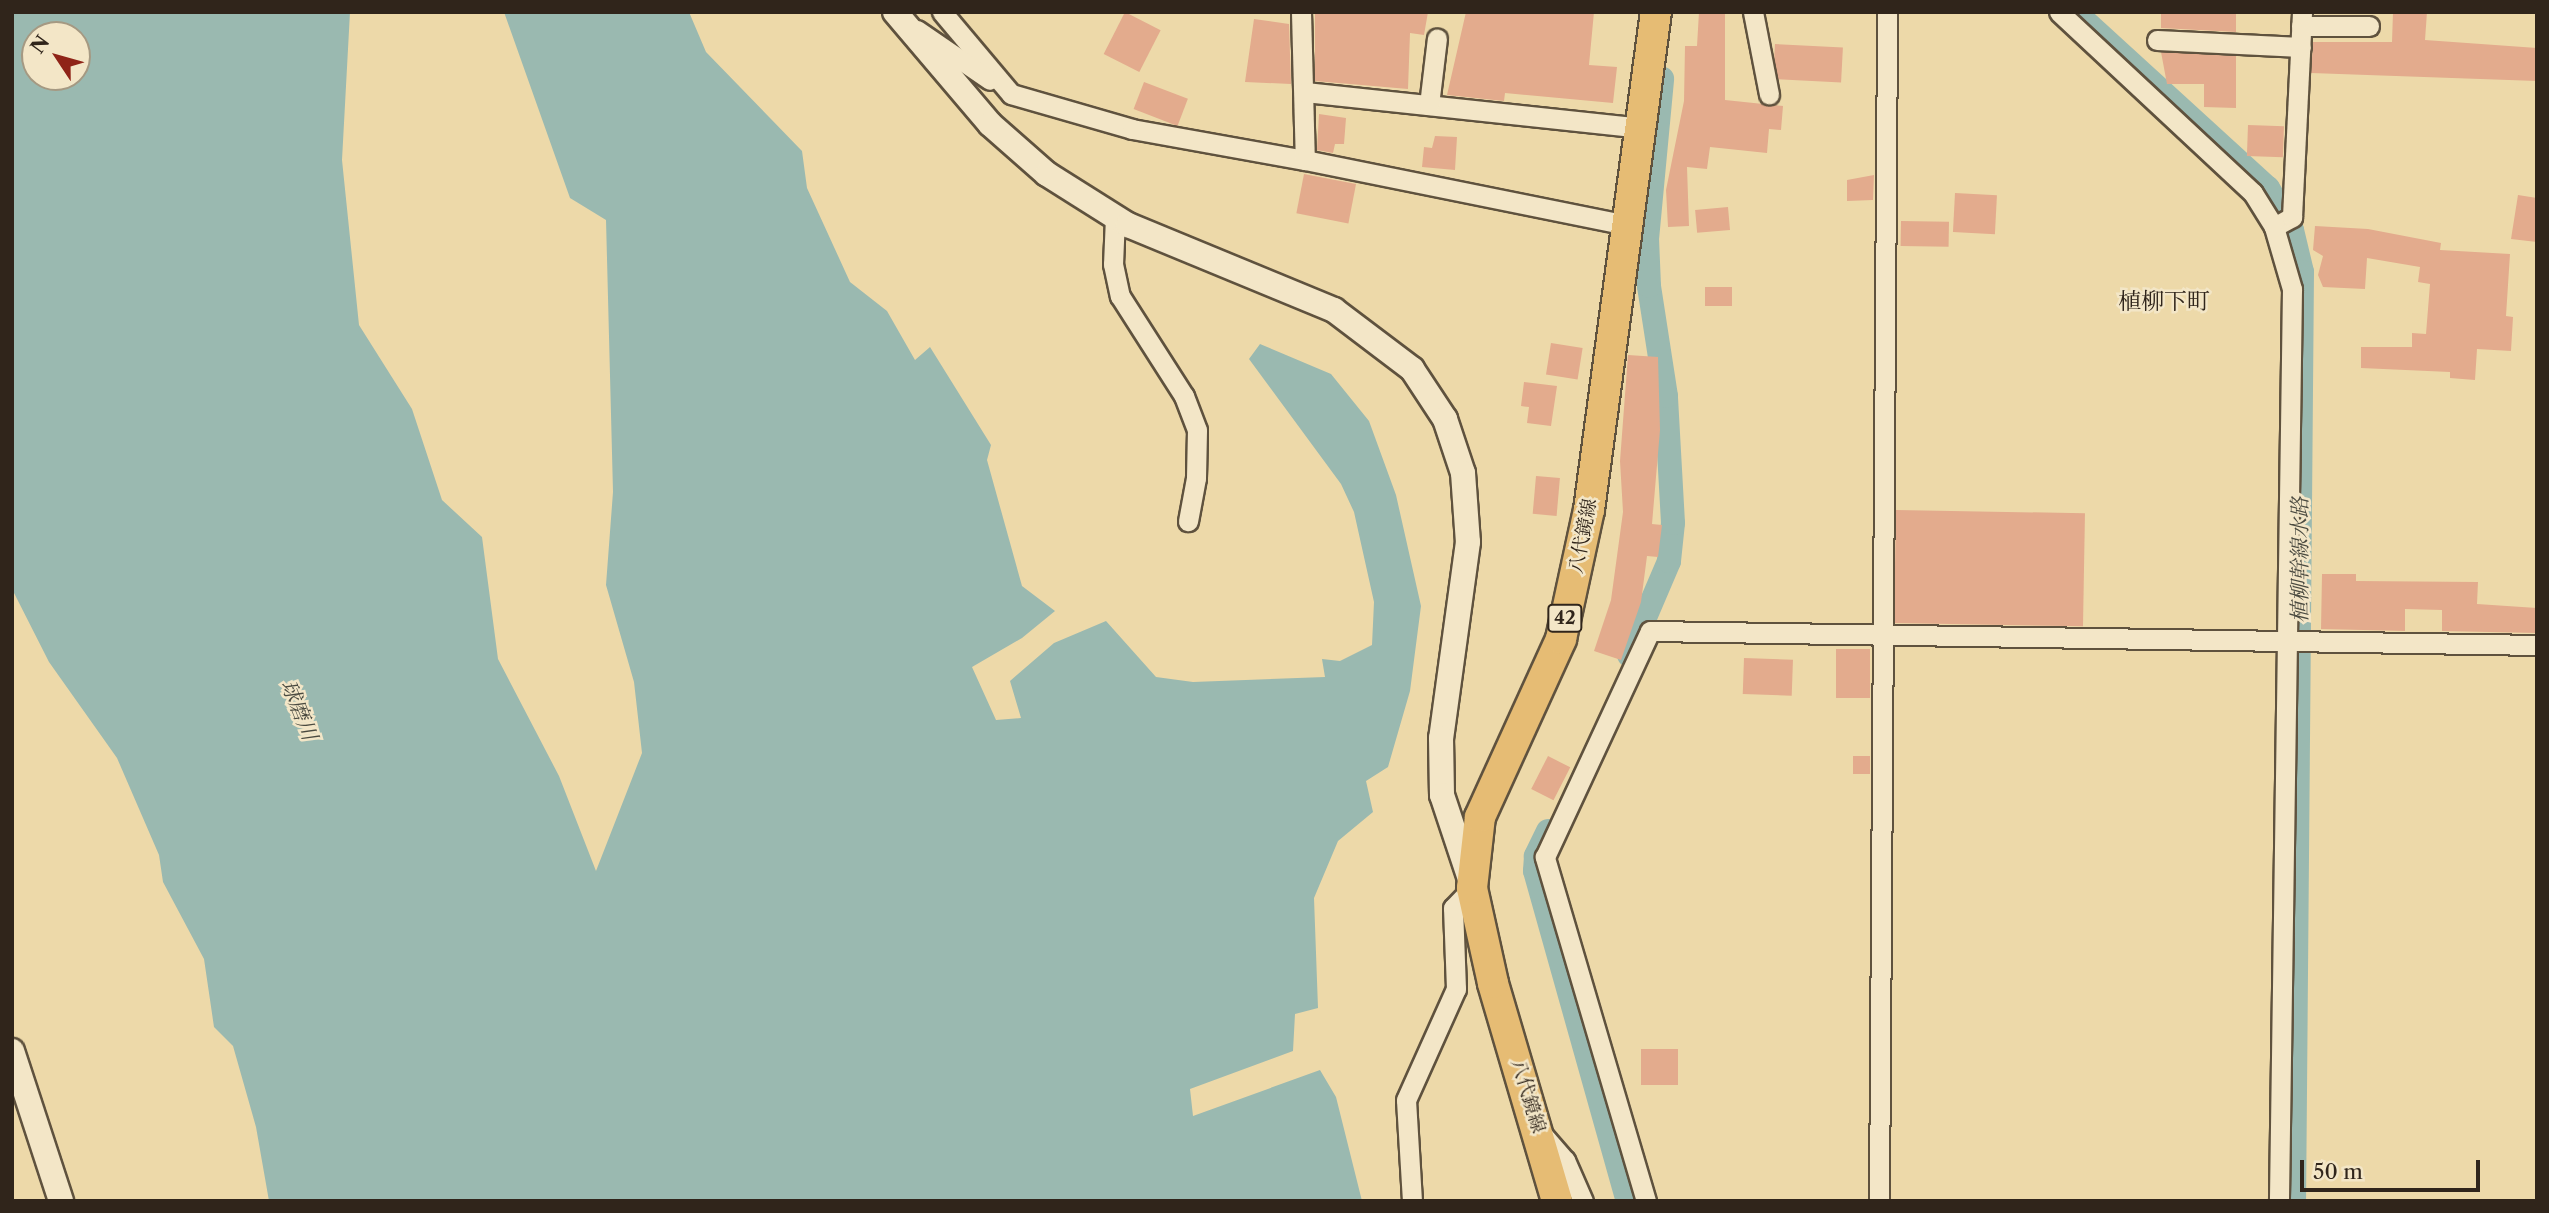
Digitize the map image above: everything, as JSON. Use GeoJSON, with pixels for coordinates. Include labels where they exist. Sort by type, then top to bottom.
{"type":"FeatureCollection","features":[{"type":"Feature","properties":{"kind":"main road","name":"八代鏡線"},"geometry":{"type":"LineString","coordinates":[[1557,1201],[1540,1133],[1493,983],[1472,888],[1480,817],[1561,639],[1589,510],[1656,12]]}},
{"type":"Feature","properties":{"kind":"street"},"geometry":{"type":"LineString","coordinates":[[942,12],[1011,94]]}},
{"type":"Feature","properties":{"kind":"street"},"geometry":{"type":"LineString","coordinates":[[1301,12],[1305,160]]}},
{"type":"Feature","properties":{"kind":"street"},"geometry":{"type":"LineString","coordinates":[[1752,12],[1769,94]]}},
{"type":"Feature","properties":{"kind":"street"},"geometry":{"type":"LineString","coordinates":[[1879,1201],[1887,12]]}},
{"type":"Feature","properties":{"kind":"street"},"geometry":{"type":"LineString","coordinates":[[2059,12],[2253,193],[2274,227],[2292,289],[2294,644],[2279,1201]]}},
{"type":"Feature","properties":{"kind":"street"},"geometry":{"type":"LineString","coordinates":[[896,14],[1011,94],[1132,129],[1305,160],[1627,225]]}},
{"type":"Feature","properties":{"kind":"street"},"geometry":{"type":"LineString","coordinates":[[896,14],[989,124],[1047,174],[1115,218],[1334,310],[1412,369],[1445,419],[1463,473],[1468,542],[1441,738],[1442,794],[1472,888],[1453,908],[1456,989],[1444,1024],[1419,1065],[1406,1100],[1412,1201]]}},
{"type":"Feature","properties":{"kind":"street"},"geometry":{"type":"LineString","coordinates":[[2274,227],[2292,217],[2302,19],[2369,26]]}},
{"type":"Feature","properties":{"kind":"street"},"geometry":{"type":"LineString","coordinates":[[1429,105],[1437,38]]}},
{"type":"Feature","properties":{"kind":"street"},"geometry":{"type":"LineString","coordinates":[[2157,40],[2301,47]]}},
{"type":"Feature","properties":{"kind":"street"},"geometry":{"type":"LineString","coordinates":[[1305,92],[1640,128]]}},
{"type":"Feature","properties":{"kind":"street"},"geometry":{"type":"LineString","coordinates":[[1115,218],[1112,264],[1120,296],[1184,396],[1197,430],[1196,478],[1188,521]]}},
{"type":"Feature","properties":{"kind":"street"},"geometry":{"type":"LineString","coordinates":[[1646,1201],[1545,857],[1650,631],[2294,644],[2537,645]]}},
{"type":"Feature","properties":{"kind":"street"},"geometry":{"type":"LineString","coordinates":[[12,1051],[61,1201]]}},
{"type":"Feature","properties":{"kind":"street"},"geometry":{"type":"LineString","coordinates":[[1540,1133],[1565,1160],[1583,1201]]}},
{"type":"Feature","properties":{"kind":"water","name":"球磨川"},"geometry":{"type":"Polygon","coordinates":[[[12,12],[350,12],[342,160],[359,325],[412,409],[442,500],[482,537],[498,659],[559,776],[596,871],[642,753],[634,682],[606,585],[613,492],[606,220],[570,198],[504,12],[689,12],[706,52],[802,151],[807,188],[850,282],[887,311],[915,360],[930,347],[991,445],[987,460],[1022,586],[1055,611],[1022,638],[972,667],[996,720],[1021,718],[1010,681],[1054,643],[1106,621],[1156,677],[1193,682],[1325,677],[1322,659],[1340,661],[1372,645],[1374,602],[1354,512],[1341,484],[1249,359],[1260,344],[1331,374],[1369,421],[1396,495],[1421,606],[1410,691],[1388,767],[1366,781],[1373,812],[1338,841],[1314,898],[1318,1008],[1295,1014],[1293,1051],[1190,1089],[1193,1116],[1320,1070],[1336,1097],[1362,1201],[269,1201],[256,1127],[233,1046],[214,1027],[204,959],[163,882],[159,855],[117,758],[49,662],[12,589],[12,12]]]}},
{"type":"Feature","properties":{"kind":"building"},"geometry":{"type":"Polygon","coordinates":[[[1125,12],[1161,30],[1139,72],[1104,54],[1125,12]]]}},
{"type":"Feature","properties":{"kind":"building"},"geometry":{"type":"Polygon","coordinates":[[[1315,12],[1428,12],[1424,35],[1410,33],[1408,89],[1315,81],[1315,12]]]}},
{"type":"Feature","properties":{"kind":"building"},"geometry":{"type":"Polygon","coordinates":[[[1466,12],[1594,12],[1589,65],[1617,67],[1613,103],[1505,93],[1504,101],[1447,95],[1466,12]]]}},
{"type":"Feature","properties":{"kind":"building"},"geometry":{"type":"Polygon","coordinates":[[[1699,12],[1725,12],[1725,100],[1783,106],[1781,130],[1769,129],[1767,153],[1710,147],[1707,169],[1687,167],[1689,226],[1668,227],[1666,190],[1684,101],[1685,46],[1697,46],[1699,12]]]}},
{"type":"Feature","properties":{"kind":"building"},"geometry":{"type":"Polygon","coordinates":[[[2161,12],[2236,12],[2236,32],[2161,28],[2161,12]]]}},
{"type":"Feature","properties":{"kind":"building"},"geometry":{"type":"Polygon","coordinates":[[[2393,12],[2427,12],[2425,40],[2537,48],[2537,81],[2311,73],[2313,42],[2392,42],[2393,12]]]}},
{"type":"Feature","properties":{"kind":"building"},"geometry":{"type":"Polygon","coordinates":[[[1254,19],[1289,24],[1291,84],[1245,82],[1254,19]]]}},
{"type":"Feature","properties":{"kind":"building"},"geometry":{"type":"Polygon","coordinates":[[[1775,44],[1843,48],[1841,83],[1773,79],[1775,44]]]}},
{"type":"Feature","properties":{"kind":"building"},"geometry":{"type":"Polygon","coordinates":[[[2161,52],[2236,56],[2236,108],[2204,107],[2204,84],[2167,84],[2161,52]]]}},
{"type":"Feature","properties":{"kind":"building"},"geometry":{"type":"Polygon","coordinates":[[[1144,82],[1188,99],[1177,126],[1134,109],[1144,82]]]}},
{"type":"Feature","properties":{"kind":"building"},"geometry":{"type":"Polygon","coordinates":[[[1319,114],[1346,118],[1344,144],[1335,144],[1333,153],[1317,150],[1319,114]]]}},
{"type":"Feature","properties":{"kind":"building"},"geometry":{"type":"Polygon","coordinates":[[[2248,125],[2284,126],[2283,157],[2247,156],[2248,125]]]}},
{"type":"Feature","properties":{"kind":"building"},"geometry":{"type":"Polygon","coordinates":[[[1435,136],[1457,137],[1455,170],[1422,167],[1424,147],[1432,148],[1435,136]]]}},
{"type":"Feature","properties":{"kind":"building"},"geometry":{"type":"Polygon","coordinates":[[[1304,174],[1356,184],[1348,223],[1296,213],[1304,174]]]}},
{"type":"Feature","properties":{"kind":"building"},"geometry":{"type":"Polygon","coordinates":[[[1874,175],[1873,200],[1847,201],[1847,180],[1874,175]]]}},
{"type":"Feature","properties":{"kind":"building"},"geometry":{"type":"Polygon","coordinates":[[[1955,193],[1997,195],[1995,234],[1953,232],[1955,193]]]}},
{"type":"Feature","properties":{"kind":"building"},"geometry":{"type":"Polygon","coordinates":[[[2518,195],[2537,198],[2537,242],[2511,239],[2518,195]]]}},
{"type":"Feature","properties":{"kind":"building"},"geometry":{"type":"Polygon","coordinates":[[[1728,207],[1730,230],[1697,233],[1695,210],[1728,207]]]}},
{"type":"Feature","properties":{"kind":"building"},"geometry":{"type":"Polygon","coordinates":[[[1901,221],[1949,222],[1949,247],[1901,246],[1901,221]]]}},
{"type":"Feature","properties":{"kind":"building"},"geometry":{"type":"Polygon","coordinates":[[[2315,226],[2368,229],[2441,243],[2440,250],[2510,254],[2506,316],[2513,317],[2511,351],[2477,349],[2475,380],[2450,378],[2450,372],[2361,368],[2361,347],[2412,347],[2412,333],[2426,334],[2430,284],[2418,282],[2420,267],[2367,258],[2365,289],[2323,287],[2318,275],[2323,256],[2313,250],[2315,226]]]}},
{"type":"Feature","properties":{"kind":"building"},"geometry":{"type":"Polygon","coordinates":[[[1705,287],[1732,287],[1732,306],[1705,306],[1705,287]]]}},
{"type":"Feature","properties":{"kind":"building"},"geometry":{"type":"Polygon","coordinates":[[[1551,343],[1583,348],[1578,380],[1546,375],[1551,343]]]}},
{"type":"Feature","properties":{"kind":"building"},"geometry":{"type":"Polygon","coordinates":[[[1628,355],[1658,357],[1660,430],[1652,524],[1662,525],[1658,557],[1647,556],[1641,602],[1621,660],[1594,651],[1611,600],[1623,512],[1620,461],[1628,355]]]}},
{"type":"Feature","properties":{"kind":"building"},"geometry":{"type":"Polygon","coordinates":[[[1524,382],[1557,386],[1551,426],[1527,423],[1529,407],[1521,406],[1524,382]]]}},
{"type":"Feature","properties":{"kind":"building"},"geometry":{"type":"Polygon","coordinates":[[[1536,476],[1560,478],[1557,516],[1533,514],[1536,476]]]}},
{"type":"Feature","properties":{"kind":"building"},"geometry":{"type":"Polygon","coordinates":[[[1896,510],[2085,513],[2083,626],[1894,623],[1896,510]]]}},
{"type":"Feature","properties":{"kind":"building"},"geometry":{"type":"Polygon","coordinates":[[[2322,574],[2356,574],[2356,581],[2478,582],[2477,604],[2537,608],[2537,633],[2442,631],[2442,610],[2405,609],[2405,631],[2321,629],[2322,574]]]}},
{"type":"Feature","properties":{"kind":"building"},"geometry":{"type":"Polygon","coordinates":[[[1836,649],[1870,649],[1870,698],[1836,698],[1836,649]]]}},
{"type":"Feature","properties":{"kind":"building"},"geometry":{"type":"Polygon","coordinates":[[[1744,658],[1793,660],[1792,696],[1743,694],[1744,658]]]}},
{"type":"Feature","properties":{"kind":"building"},"geometry":{"type":"Polygon","coordinates":[[[1548,756],[1570,767],[1553,800],[1531,789],[1548,756]]]}},
{"type":"Feature","properties":{"kind":"building"},"geometry":{"type":"Polygon","coordinates":[[[1853,756],[1870,756],[1870,774],[1853,774],[1853,756]]]}},
{"type":"Feature","properties":{"kind":"building"},"geometry":{"type":"Polygon","coordinates":[[[1641,1049],[1678,1049],[1678,1085],[1641,1085],[1641,1049]]]}},
{"type":"Feature","properties":{"kind":"waterway","name":"植柳幹線水路"},"geometry":{"type":"LineString","coordinates":[[2075,12],[2268,188],[2292,230],[2302,272],[2294,1201]]}},
{"type":"Feature","properties":{"kind":"waterway"},"geometry":{"type":"LineString","coordinates":[[1629,655],[1669,561],[1673,523],[1666,396],[1649,286],[1647,239],[1662,79]]}},
{"type":"Feature","properties":{"kind":"waterway"},"geometry":{"type":"LineString","coordinates":[[1548,831],[1536,856],[1535,871],[1628,1201]]}},
{"type":"Feature","properties":{"kind":"district","name":"植柳下町"},"geometry":{"type":"Point","coordinates":[2164,301]}}]}
